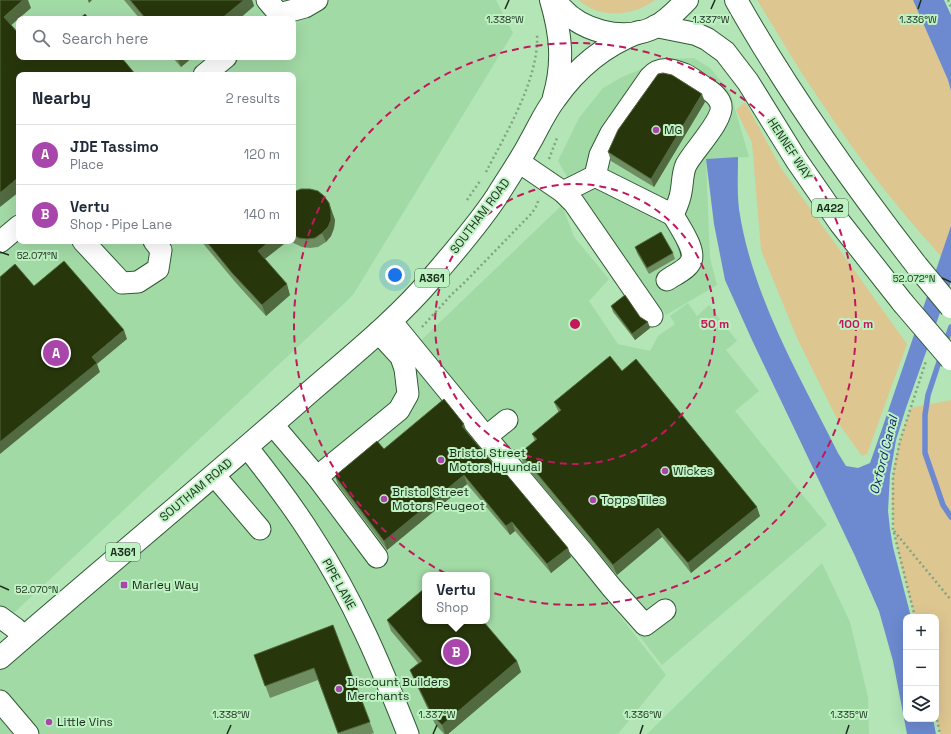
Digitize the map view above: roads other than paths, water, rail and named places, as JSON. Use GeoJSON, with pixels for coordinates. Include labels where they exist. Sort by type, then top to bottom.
{"type":"FeatureCollection","features":[{"type":"Feature","properties":{"kind":"main road","name":"SOUTHAM ROAD"},"geometry":{"type":"LineString","coordinates":[[0,658],[247,447],[384,327],[426,286],[457,249],[494,200],[519,162],[553,100],[559,80],[561,46],[551,0]]}},
{"type":"Feature","properties":{"kind":"main road"},"geometry":{"type":"LineString","coordinates":[[555,0],[559,6],[575,20],[595,30],[617,34],[647,29]]}},
{"type":"Feature","properties":{"kind":"main road","name":"SOUTHAM ROAD"},"geometry":{"type":"LineString","coordinates":[[553,100],[592,58],[613,44],[674,15],[687,0]]}},
{"type":"Feature","properties":{"kind":"main road","name":"A422"},"geometry":{"type":"LineString","coordinates":[[736,0],[799,104],[874,210],[951,307]]}},
{"type":"Feature","properties":{"kind":"main road","name":"HENNEF WAY"},"geometry":{"type":"LineString","coordinates":[[647,29],[696,34],[707,39],[725,52],[748,82],[797,161],[840,223],[903,303],[951,359]]}},
{"type":"Feature","properties":{"kind":"street"},"geometry":{"type":"LineString","coordinates":[[276,8],[304,7],[317,0]]}},
{"type":"Feature","properties":{"kind":"street"},"geometry":{"type":"LineString","coordinates":[[208,72],[222,60]]}},
{"type":"Feature","properties":{"kind":"street"},"geometry":{"type":"LineString","coordinates":[[595,176],[600,155],[611,133],[653,74],[657,71],[666,70],[677,71],[686,75],[710,91],[718,99],[721,109],[713,128],[690,157],[683,174],[681,192],[673,215]]}},
{"type":"Feature","properties":{"kind":"street"},"geometry":{"type":"LineString","coordinates":[[519,162],[563,192],[574,203],[652,316]]}},
{"type":"Feature","properties":{"kind":"street"},"geometry":{"type":"LineString","coordinates":[[563,192],[595,176]]}},
{"type":"Feature","properties":{"kind":"street"},"geometry":{"type":"LineString","coordinates":[[595,176],[673,215],[693,255],[688,266],[667,280]]}},
{"type":"Feature","properties":{"kind":"street"},"geometry":{"type":"LineString","coordinates":[[0,242],[16,229]]}},
{"type":"Feature","properties":{"kind":"street"},"geometry":{"type":"LineString","coordinates":[[86,244],[122,283],[138,282],[158,269],[161,250],[156,244]]}},
{"type":"Feature","properties":{"kind":"street"},"geometry":{"type":"LineString","coordinates":[[384,327],[486,437],[612,588],[645,625],[665,610]]}},
{"type":"Feature","properties":{"kind":"street"},"geometry":{"type":"LineString","coordinates":[[317,478],[399,410],[408,394],[401,357],[384,327]]}},
{"type":"Feature","properties":{"kind":"street"},"geometry":{"type":"LineString","coordinates":[[486,437],[507,420]]}},
{"type":"Feature","properties":{"kind":"street"},"geometry":{"type":"LineString","coordinates":[[273,424],[317,478],[377,557]]}},
{"type":"Feature","properties":{"kind":"street","name":"PIPE LANE"},"geometry":{"type":"LineString","coordinates":[[247,447],[309,532],[334,572],[372,647],[408,734]]}},
{"type":"Feature","properties":{"kind":"street"},"geometry":{"type":"LineString","coordinates":[[214,475],[260,529]]}},
{"type":"Feature","properties":{"kind":"street"},"geometry":{"type":"LineString","coordinates":[[0,617],[15,628],[24,638]]}},
{"type":"Feature","properties":{"kind":"street"},"geometry":{"type":"LineString","coordinates":[[0,701],[28,734]]}},
{"type":"Feature","properties":{"kind":"water"},"geometry":{"type":"Polygon","coordinates":[[[913,0],[944,0],[951,15],[951,91],[948,80],[913,0]]]}},
{"type":"Feature","properties":{"kind":"water","name":"Oxford Canal"},"geometry":{"type":"Polygon","coordinates":[[[738,157],[739,209],[745,241],[754,273],[793,364],[846,466],[858,468],[870,463],[951,226],[951,282],[906,408],[896,440],[890,475],[888,511],[890,529],[893,547],[910,614],[903,614],[903,713],[893,661],[879,611],[855,556],[725,280],[714,224],[706,159],[738,157]]]}},
{"type":"Feature","properties":{"kind":"water"},"geometry":{"type":"Polygon","coordinates":[[[905,722],[934,722],[936,734],[907,734],[905,722]]]}},
{"type":"Feature","properties":{"kind":"waterway"},"geometry":{"type":"LineString","coordinates":[[945,344],[951,327]]}},
{"type":"Feature","properties":{"kind":"waterway"},"geometry":{"type":"LineString","coordinates":[[941,356],[928,395],[925,415],[925,453],[943,505],[951,517]]}},
{"type":"Feature","properties":{"kind":"place","name":"MG"},"geometry":{"type":"Point","coordinates":[656,130]}},
{"type":"Feature","properties":{"kind":"place","name":"JDE Tassimo"},"geometry":{"type":"Point","coordinates":[56,353]}},
{"type":"Feature","properties":{"kind":"place","name":"Bristol Street Motors Hyundai"},"geometry":{"type":"Point","coordinates":[441,460]}},
{"type":"Feature","properties":{"kind":"place","name":"Wickes"},"geometry":{"type":"Point","coordinates":[665,471]}},
{"type":"Feature","properties":{"kind":"place","name":"Bristol Street Motors Peugeot"},"geometry":{"type":"Point","coordinates":[384,499]}},
{"type":"Feature","properties":{"kind":"place","name":"Topps Tiles"},"geometry":{"type":"Point","coordinates":[593,500]}},
{"type":"Feature","properties":{"kind":"place","name":"Marley Way"},"geometry":{"type":"Point","coordinates":[124,585]}},
{"type":"Feature","properties":{"kind":"place","name":"Vertu"},"geometry":{"type":"Point","coordinates":[456,652]}},
{"type":"Feature","properties":{"kind":"place","name":"Discount Builders Merchants"},"geometry":{"type":"Point","coordinates":[339,689]}},
{"type":"Feature","properties":{"kind":"place","name":"Little Vins"},"geometry":{"type":"Point","coordinates":[49,722]}}]}
